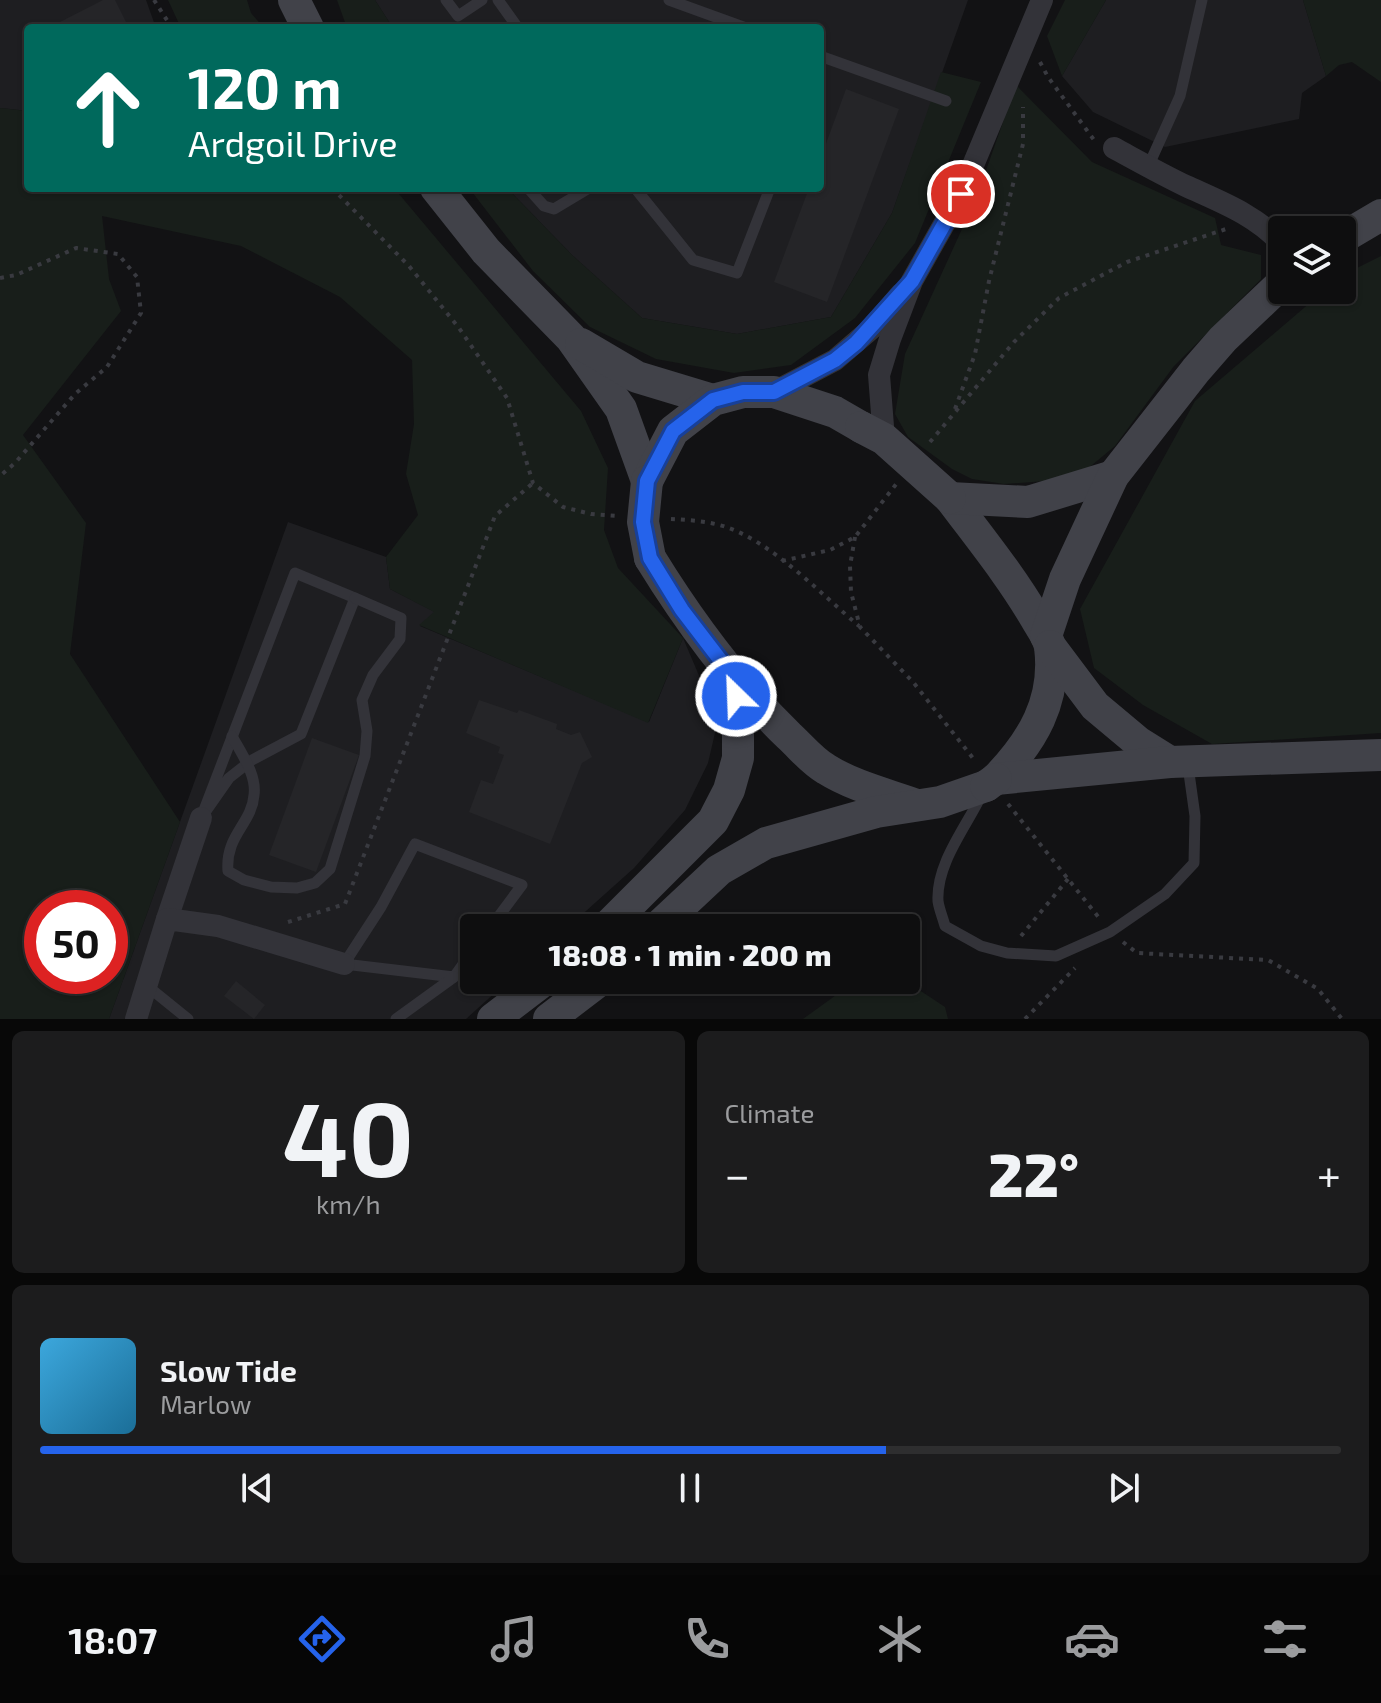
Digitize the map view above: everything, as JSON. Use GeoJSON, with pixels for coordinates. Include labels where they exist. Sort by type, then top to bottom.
{"type":"FeatureCollection","features":[{"type":"Feature","properties":{"kind":"main road"},"geometry":{"type":"LineString","coordinates":[[294,0],[306,24]]}},
{"type":"Feature","properties":{"kind":"main road"},"geometry":{"type":"LineString","coordinates":[[439,192],[486,251],[571,338],[621,409],[647,481]]}},
{"type":"Feature","properties":{"kind":"main road"},"geometry":{"type":"LineString","coordinates":[[1356,223],[1381,215]]}},
{"type":"Feature","properties":{"kind":"main road"},"geometry":{"type":"LineString","coordinates":[[992,784],[1033,736],[1046,702],[1048,641],[1065,579],[1113,476],[1196,370],[1268,296]]}},
{"type":"Feature","properties":{"kind":"main road"},"geometry":{"type":"LineString","coordinates":[[571,338],[637,377],[713,400]]}},
{"type":"Feature","properties":{"kind":"main road"},"geometry":{"type":"LineString","coordinates":[[917,805],[856,784],[822,767],[772,720],[734,678],[682,610],[650,558],[643,522],[647,481],[673,431],[713,400],[743,392],[774,392],[875,425],[950,498],[1007,573],[1048,641],[1095,706],[1138,742],[1179,763]]}},
{"type":"Feature","properties":{"kind":"main road"},"geometry":{"type":"LineString","coordinates":[[950,498],[1028,502],[1113,476]]}},
{"type":"Feature","properties":{"kind":"main road"},"geometry":{"type":"LineString","coordinates":[[620,914],[713,821],[729,790],[738,758],[734,678]]}},
{"type":"Feature","properties":{"kind":"main road"},"geometry":{"type":"LineString","coordinates":[[672,914],[719,870],[766,843],[841,820],[917,805],[992,784],[1179,763],[1381,755]]}},
{"type":"Feature","properties":{"kind":"main road"},"geometry":{"type":"LineString","coordinates":[[493,1019],[526,994]]}},
{"type":"Feature","properties":{"kind":"main road"},"geometry":{"type":"LineString","coordinates":[[549,1019],[582,994]]}},
{"type":"Feature","properties":{"kind":"street"},"geometry":{"type":"LineString","coordinates":[[875,425],[879,375],[912,281],[961,194],[1042,0]]}},
{"type":"Feature","properties":{"kind":"street"},"geometry":{"type":"LineString","coordinates":[[1114,148],[1246,214],[1268,231]]}},
{"type":"Feature","properties":{"kind":"street"},"geometry":{"type":"LineString","coordinates":[[774,392],[835,360],[871,329],[912,281]]}},
{"type":"Feature","properties":{"kind":"street"},"geometry":{"type":"LineString","coordinates":[[136,1019],[201,818]]}},
{"type":"Feature","properties":{"kind":"street"},"geometry":{"type":"LineString","coordinates":[[167,919],[218,926],[344,964]]}},
{"type":"Feature","properties":{"kind":"lane"},"geometry":{"type":"LineString","coordinates":[[446,0],[458,16],[482,0]]}},
{"type":"Feature","properties":{"kind":"lane"},"geometry":{"type":"LineString","coordinates":[[498,0],[513,24]]}},
{"type":"Feature","properties":{"kind":"lane"},"geometry":{"type":"LineString","coordinates":[[669,0],[735,24]]}},
{"type":"Feature","properties":{"kind":"lane"},"geometry":{"type":"LineString","coordinates":[[1148,167],[1180,96],[1202,0]]}},
{"type":"Feature","properties":{"kind":"lane"},"geometry":{"type":"LineString","coordinates":[[824,58],[946,101]]}},
{"type":"Feature","properties":{"kind":"lane"},"geometry":{"type":"LineString","coordinates":[[532,192],[544,206],[554,209],[582,192]]}},
{"type":"Feature","properties":{"kind":"lane"},"geometry":{"type":"LineString","coordinates":[[638,192],[693,260],[737,273],[768,192]]}},
{"type":"Feature","properties":{"kind":"lane"},"geometry":{"type":"LineString","coordinates":[[201,818],[232,736],[295,573],[401,618],[400,639],[373,675],[362,700],[367,731],[365,756],[330,869],[315,883],[297,888],[271,887],[244,880],[228,871],[227,855],[255,796],[247,764],[232,736]]}},
{"type":"Feature","properties":{"kind":"lane"},"geometry":{"type":"LineString","coordinates":[[201,818],[229,778],[247,764],[301,734],[355,598]]}},
{"type":"Feature","properties":{"kind":"lane"},"geometry":{"type":"LineString","coordinates":[[992,784],[950,853],[940,882],[938,902],[945,926],[981,946],[1007,953],[1056,956],[1110,932],[1165,894],[1194,863],[1195,816],[1179,763]]}},
{"type":"Feature","properties":{"kind":"lane"},"geometry":{"type":"LineString","coordinates":[[454,977],[344,964],[381,907],[415,844],[522,885],[500,914]]}},
{"type":"Feature","properties":{"kind":"lane"},"geometry":{"type":"LineString","coordinates":[[396,1019],[454,977],[460,969]]}},
{"type":"Feature","properties":{"kind":"lane"},"geometry":{"type":"LineString","coordinates":[[146,984],[188,1019]]}},
{"type":"Feature","properties":{"kind":"path"},"geometry":{"type":"LineString","coordinates":[[154,0],[169,24]]}},
{"type":"Feature","properties":{"kind":"path"},"geometry":{"type":"LineString","coordinates":[[1027,33],[1048,77],[1098,145],[1114,148]]}},
{"type":"Feature","properties":{"kind":"path"},"geometry":{"type":"LineString","coordinates":[[1023,100],[1023,144],[989,281],[975,354],[951,416],[1014,342],[1059,298],[1127,262],[1235,227],[1255,240],[1268,238]]}},
{"type":"Feature","properties":{"kind":"path"},"geometry":{"type":"LineString","coordinates":[[336,192],[409,266],[459,328],[507,398],[533,483],[563,507],[591,514],[621,516]]}},
{"type":"Feature","properties":{"kind":"path"},"geometry":{"type":"LineString","coordinates":[[0,278],[16,275],[76,248],[118,254],[137,277],[141,313],[107,367],[75,394],[42,434],[0,476]]}},
{"type":"Feature","properties":{"kind":"path"},"geometry":{"type":"LineString","coordinates":[[286,923],[345,904],[495,516],[533,483]]}},
{"type":"Feature","properties":{"kind":"path"},"geometry":{"type":"LineString","coordinates":[[666,519],[697,520],[725,526],[747,536],[782,561],[860,627],[913,682],[1110,932],[1137,953],[1268,960],[1318,989],[1342,1019]]}},
{"type":"Feature","properties":{"kind":"path"},"geometry":{"type":"LineString","coordinates":[[782,561],[830,550],[855,537],[850,566],[851,592],[860,627]]}},
{"type":"Feature","properties":{"kind":"path"},"geometry":{"type":"LineString","coordinates":[[1007,953],[1068,879]]}},
{"type":"Feature","properties":{"kind":"path"},"geometry":{"type":"LineString","coordinates":[[1025,1019],[1078,965]]}},
{"type":"Feature","properties":{"kind":"shaded area"},"geometry":{"type":"Polygon","coordinates":[[[0,0],[146,0],[155,24],[24,24],[24,111],[0,108],[0,0]]]}},
{"type":"Feature","properties":{"kind":"shaded area"},"geometry":{"type":"Polygon","coordinates":[[[168,0],[247,0],[251,13],[261,24],[179,24],[168,0]]]}},
{"type":"Feature","properties":{"kind":"shaded area"},"geometry":{"type":"Polygon","coordinates":[[[337,0],[375,0],[390,24],[346,24],[337,0]]]}},
{"type":"Feature","properties":{"kind":"shaded area"},"geometry":{"type":"Polygon","coordinates":[[[375,0],[968,0],[892,213],[831,317],[737,334],[642,318],[572,255],[511,192],[824,192],[824,24],[390,24],[375,0]]]}},
{"type":"Feature","properties":{"kind":"shaded area"},"geometry":{"type":"Polygon","coordinates":[[[1065,0],[1106,0],[1062,76],[1047,36],[1065,0]]]}},
{"type":"Feature","properties":{"kind":"shaded area"},"geometry":{"type":"Polygon","coordinates":[[[1106,0],[1303,0],[1326,76],[1302,93],[1299,119],[1165,147],[1093,112],[1062,76],[1106,0]]]}},
{"type":"Feature","properties":{"kind":"shaded area"},"geometry":{"type":"Polygon","coordinates":[[[1303,0],[1381,0],[1381,82],[1352,62],[1339,65],[1326,76],[1303,0]]]}},
{"type":"Feature","properties":{"kind":"shaded area"},"geometry":{"type":"Polygon","coordinates":[[[941,72],[981,82],[915,243],[855,318],[791,365],[734,373],[656,359],[590,327],[533,271],[472,192],[511,192],[572,255],[642,318],[737,334],[831,317],[892,213],[941,72]]]}},
{"type":"Feature","properties":{"kind":"shaded area"},"geometry":{"type":"Polygon","coordinates":[[[1016,85],[1092,162],[1215,218],[1221,245],[1261,255],[1261,279],[1174,366],[1115,446],[1086,470],[1046,481],[1004,484],[972,479],[952,469],[908,437],[895,414],[905,354],[977,196],[1016,85]]]}},
{"type":"Feature","properties":{"kind":"shaded area"},"geometry":{"type":"Polygon","coordinates":[[[0,108],[24,111],[24,192],[397,192],[581,411],[608,468],[604,530],[618,568],[683,638],[648,723],[419,625],[434,612],[390,589],[386,557],[418,515],[406,474],[414,424],[412,360],[340,297],[241,246],[102,216],[109,279],[121,311],[23,435],[86,523],[70,654],[180,822],[128,966],[128,890],[24,890],[24,994],[118,994],[109,1019],[0,1019],[0,108]]]}},
{"type":"Feature","properties":{"kind":"shaded area"},"geometry":{"type":"Polygon","coordinates":[[[1381,256],[1381,733],[1212,744],[1143,705],[1094,668],[1080,609],[1195,401],[1309,304],[1356,304],[1356,268],[1381,256]]]}},
{"type":"Feature","properties":{"kind":"shaded area"},"geometry":{"type":"Polygon","coordinates":[[[288,522],[386,557],[390,589],[435,612],[420,626],[649,722],[683,638],[718,720],[708,763],[685,810],[634,868],[583,914],[460,914],[460,994],[494,994],[466,1019],[109,1019],[118,994],[128,994],[128,966],[288,522]]]}},
{"type":"Feature","properties":{"kind":"shaded area"},"geometry":{"type":"Polygon","coordinates":[[[920,991],[945,1007],[948,1019],[803,1019],[838,994],[920,994],[920,991]]]}},
{"type":"Feature","properties":{"kind":"building"},"geometry":{"type":"Polygon","coordinates":[[[103,0],[115,0],[127,24],[61,24],[60,22],[103,0]]]}},
{"type":"Feature","properties":{"kind":"building"},"geometry":{"type":"Polygon","coordinates":[[[846,89],[899,109],[827,302],[774,282],[808,192],[824,192],[824,149],[846,89]]]}},
{"type":"Feature","properties":{"kind":"building"},"geometry":{"type":"Polygon","coordinates":[[[479,700],[557,724],[556,729],[571,735],[580,732],[592,757],[582,763],[550,844],[469,812],[481,780],[493,784],[504,755],[498,753],[500,747],[466,733],[479,700]]]}},
{"type":"Feature","properties":{"kind":"building"},"geometry":{"type":"Polygon","coordinates":[[[312,738],[359,755],[316,872],[269,855],[312,738]]]}},
{"type":"Feature","properties":{"kind":"building"},"geometry":{"type":"Polygon","coordinates":[[[236,981],[265,1005],[254,1019],[224,996],[236,981]]]}},
{"type":"Feature","properties":{"kind":"route"},"geometry":{"type":"LineString","coordinates":[[736,696],[734,678],[682,610],[650,558],[643,522],[647,481],[673,431],[713,400],[743,392],[774,392],[810,375],[856,343],[912,281],[961,194]]}}]}
